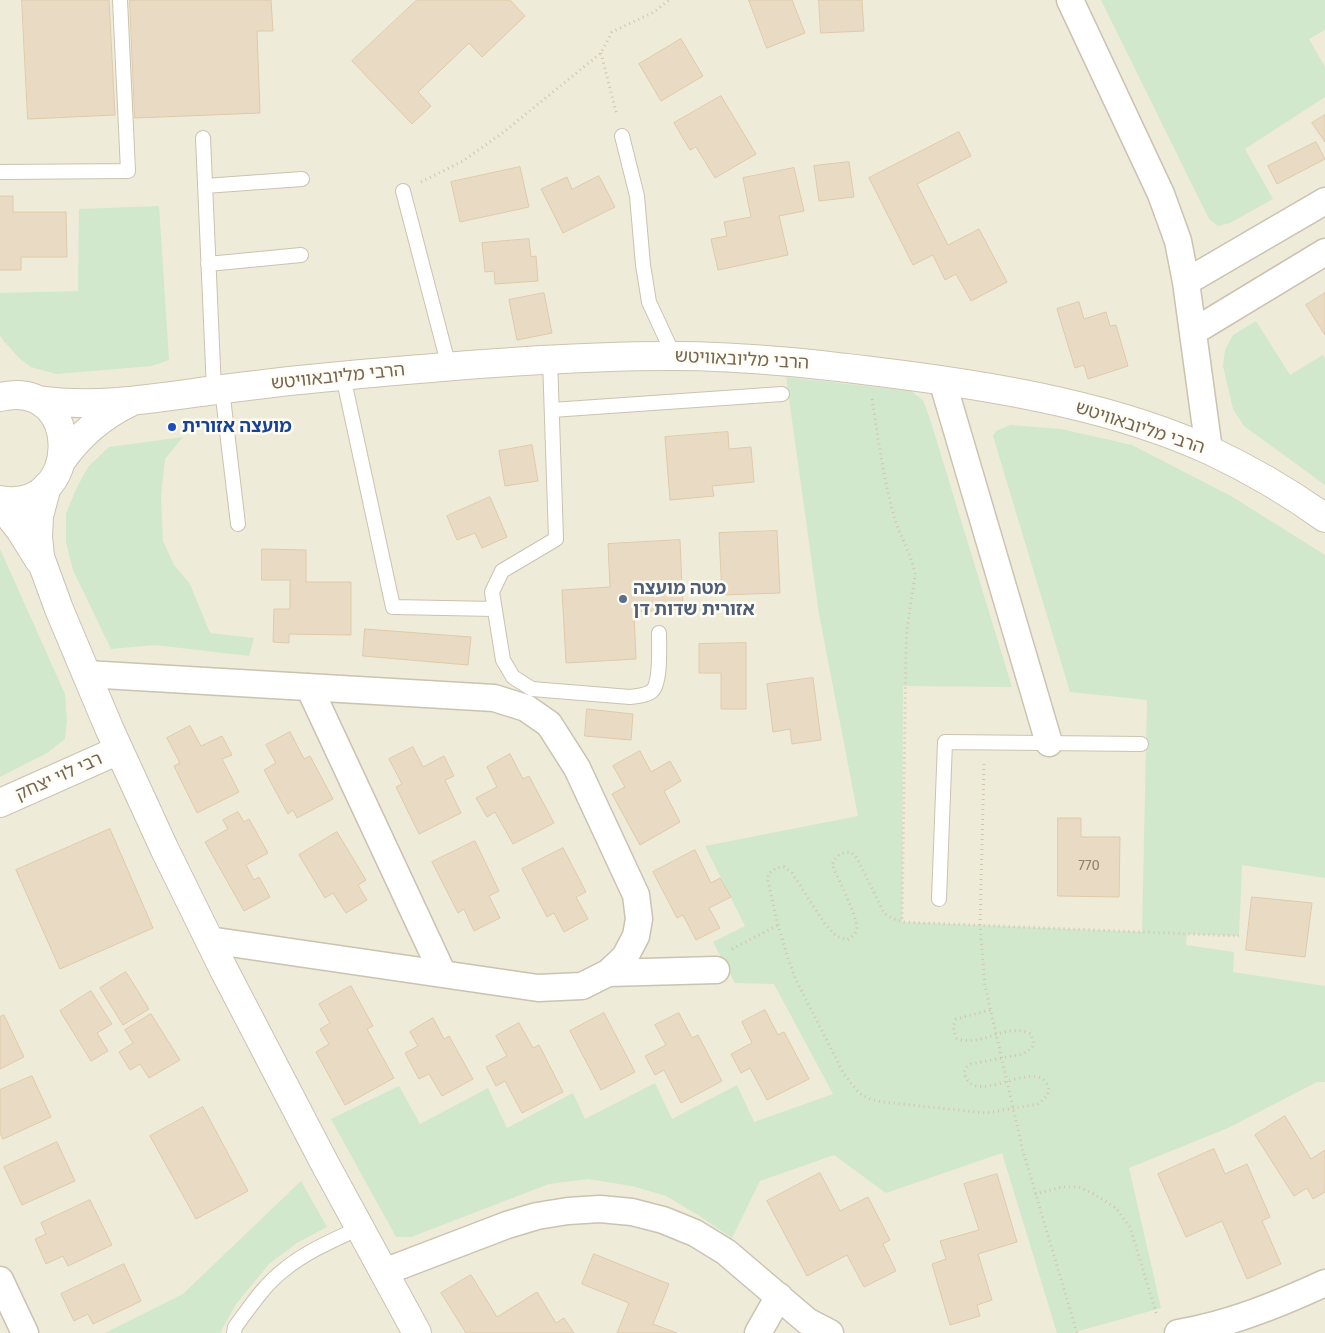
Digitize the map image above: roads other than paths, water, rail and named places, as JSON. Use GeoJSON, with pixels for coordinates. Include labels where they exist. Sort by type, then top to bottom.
{"type":"FeatureCollection","features":[{"type":"Feature","properties":{"kind":"main road","name":"הרבי מליובאוויטש"},"geometry":{"type":"LineString","coordinates":[[21,397],[78,404],[132,402],[343,376],[550,359],[674,356],[775,361],[942,380],[1064,404],[1116,417],[1164,432],[1209,450],[1253,472],[1297,498],[1325,518]]}},
{"type":"Feature","properties":{"kind":"main road"},"geometry":{"type":"LineString","coordinates":[[0,378],[21,397],[46,406],[59,422],[64,442],[62,460],[57,473],[47,486],[36,495],[17,502],[0,500]]}},
{"type":"Feature","properties":{"kind":"main road","name":"הרבי מליובאוויטש"},"geometry":{"type":"LineString","coordinates":[[62,460],[69,449],[94,425],[113,411],[132,402]]}},
{"type":"Feature","properties":{"kind":"main road"},"geometry":{"type":"LineString","coordinates":[[43,567],[39,547],[38,526],[47,486]]}},
{"type":"Feature","properties":{"kind":"main road"},"geometry":{"type":"LineString","coordinates":[[0,504],[21,530],[43,567],[118,750],[164,848],[292,1103],[417,1333]]}},
{"type":"Feature","properties":{"kind":"main road","name":"רבי לוי יצחק"},"geometry":{"type":"LineString","coordinates":[[0,803],[118,750]]}},
{"type":"Feature","properties":{"kind":"street"},"geometry":{"type":"LineString","coordinates":[[1070,0],[1164,200],[1178,241],[1186,282],[1209,450]]}},
{"type":"Feature","properties":{"kind":"street"},"geometry":{"type":"LineString","coordinates":[[1186,282],[1325,201]]}},
{"type":"Feature","properties":{"kind":"street"},"geometry":{"type":"LineString","coordinates":[[1193,332],[1325,252]]}},
{"type":"Feature","properties":{"kind":"street"},"geometry":{"type":"LineString","coordinates":[[942,380],[1049,743]]}},
{"type":"Feature","properties":{"kind":"street"},"geometry":{"type":"LineString","coordinates":[[86,674],[494,698],[526,708],[549,724],[577,768],[636,895],[639,919],[636,936],[626,957],[608,974],[582,986],[538,988],[209,940]]}},
{"type":"Feature","properties":{"kind":"street"},"geometry":{"type":"LineString","coordinates":[[309,687],[444,974]]}},
{"type":"Feature","properties":{"kind":"street"},"geometry":{"type":"LineString","coordinates":[[608,974],[716,970]]}},
{"type":"Feature","properties":{"kind":"street"},"geometry":{"type":"LineString","coordinates":[[384,1272],[507,1225],[537,1216],[568,1211],[600,1209],[632,1212],[663,1220],[695,1233],[726,1252],[807,1321],[830,1333]]}},
{"type":"Feature","properties":{"kind":"street"},"geometry":{"type":"LineString","coordinates":[[0,1280],[25,1333]]}},
{"type":"Feature","properties":{"kind":"street"},"geometry":{"type":"LineString","coordinates":[[1169,1329],[1223,1324],[1292,1299],[1325,1283]]}},
{"type":"Feature","properties":{"kind":"street"},"geometry":{"type":"LineString","coordinates":[[758,1333],[778,1296]]}},
{"type":"Feature","properties":{"kind":"lane"},"geometry":{"type":"LineString","coordinates":[[0,172],[128,171],[120,0]]}},
{"type":"Feature","properties":{"kind":"lane"},"geometry":{"type":"LineString","coordinates":[[622,136],[637,196],[648,302],[674,356]]}},
{"type":"Feature","properties":{"kind":"lane"},"geometry":{"type":"LineString","coordinates":[[203,138],[208,264],[218,390],[238,524]]}},
{"type":"Feature","properties":{"kind":"lane"},"geometry":{"type":"LineString","coordinates":[[205,186],[302,179]]}},
{"type":"Feature","properties":{"kind":"lane"},"geometry":{"type":"LineString","coordinates":[[402,191],[450,367]]}},
{"type":"Feature","properties":{"kind":"lane"},"geometry":{"type":"LineString","coordinates":[[208,264],[301,255]]}},
{"type":"Feature","properties":{"kind":"lane"},"geometry":{"type":"LineString","coordinates":[[550,359],[556,539],[502,572],[492,592],[503,660],[513,677],[532,689],[630,697],[646,695],[653,690],[657,682],[659,633]]}},
{"type":"Feature","properties":{"kind":"lane"},"geometry":{"type":"LineString","coordinates":[[343,376],[394,607],[494,609]]}},
{"type":"Feature","properties":{"kind":"lane"},"geometry":{"type":"LineString","coordinates":[[552,410],[782,394]]}},
{"type":"Feature","properties":{"kind":"lane"},"geometry":{"type":"LineString","coordinates":[[939,899],[945,742],[1141,744]]}},
{"type":"Feature","properties":{"kind":"lane"},"geometry":{"type":"LineString","coordinates":[[234,1333],[235,1328],[265,1287],[284,1269],[304,1256],[359,1228]]}},
{"type":"Feature","properties":{"kind":"place","name":"מועצה אזורית"},"geometry":{"type":"Point","coordinates":[172,427]}},
{"type":"Feature","properties":{"kind":"place","name":"מטה מועצה אזורית שדות דן"},"geometry":{"type":"Point","coordinates":[623,599]}}]}
